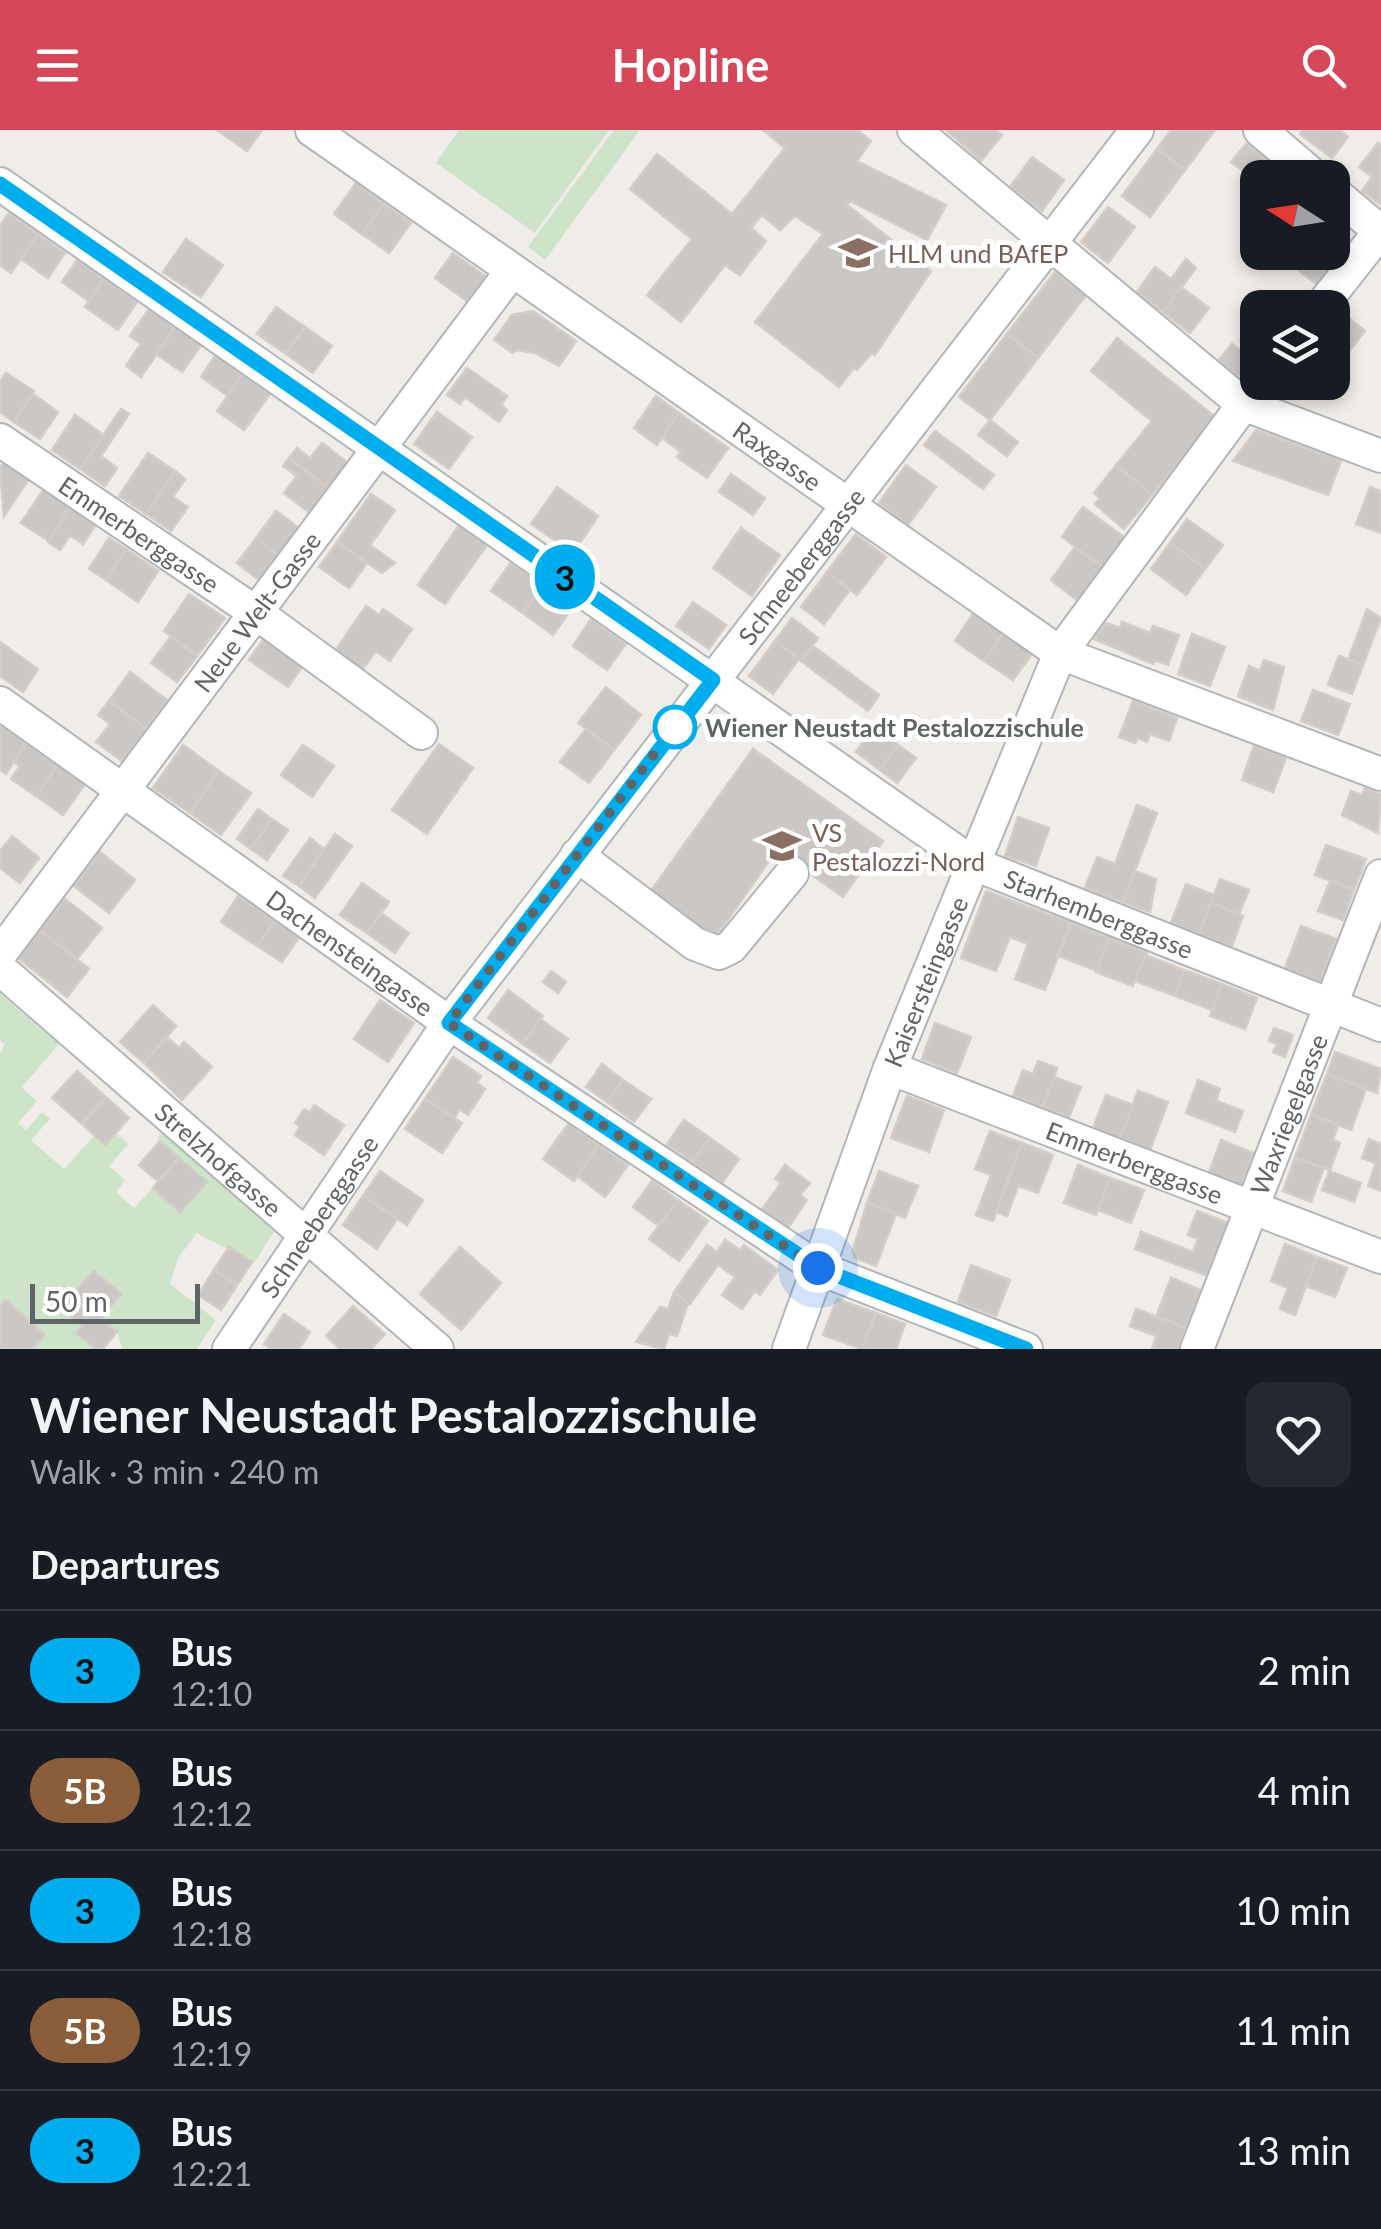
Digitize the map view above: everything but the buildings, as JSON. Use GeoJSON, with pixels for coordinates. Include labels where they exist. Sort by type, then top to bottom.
{"type":"FeatureCollection","features":[{"type":"Feature","properties":{"kind":"street","name":"Raxgasse"},"geometry":{"type":"LineString","coordinates":[[312,130],[1060,653],[1381,774]]}},
{"type":"Feature","properties":{"kind":"street"},"geometry":{"type":"LineString","coordinates":[[914,130],[1052,242],[1240,385]]}},
{"type":"Feature","properties":{"kind":"street","name":"Schneeberggasse"},"geometry":{"type":"LineString","coordinates":[[229,1349],[449,1023],[844,505],[1137,130]]}},
{"type":"Feature","properties":{"kind":"street"},"geometry":{"type":"LineString","coordinates":[[1260,130],[1295,160]]}},
{"type":"Feature","properties":{"kind":"street","name":"Starhemberggasse"},"geometry":{"type":"LineString","coordinates":[[0,184],[974,864],[1381,1026]]}},
{"type":"Feature","properties":{"kind":"street"},"geometry":{"type":"LineString","coordinates":[[1334,290],[1381,231],[1350,206]]}},
{"type":"Feature","properties":{"kind":"street","name":"Neue Welt-Gasse"},"geometry":{"type":"LineString","coordinates":[[0,954],[511,272]]}},
{"type":"Feature","properties":{"kind":"street","name":"Kaisersteingasse"},"geometry":{"type":"LineString","coordinates":[[789,1349],[890,1068],[1060,653],[1246,400]]}},
{"type":"Feature","properties":{"kind":"street"},"geometry":{"type":"LineString","coordinates":[[1265,400],[1381,456]]}},
{"type":"Feature","properties":{"kind":"street","name":"Emmerberggasse"},"geometry":{"type":"LineString","coordinates":[[0,440],[255,612],[421,732]]}},
{"type":"Feature","properties":{"kind":"street","name":"Dachensteingasse"},"geometry":{"type":"LineString","coordinates":[[0,703],[449,1023],[818,1268],[1026,1349]]}},
{"type":"Feature","properties":{"kind":"street"},"geometry":{"type":"LineString","coordinates":[[577,854],[695,944],[719,953],[731,948],[792,872]]}},
{"type":"Feature","properties":{"kind":"street","name":"Waxriegelgasse"},"geometry":{"type":"LineString","coordinates":[[1197,1349],[1381,876]]}},
{"type":"Feature","properties":{"kind":"street","name":"Strelzhofgasse"},"geometry":{"type":"LineString","coordinates":[[0,970],[438,1349]]}},
{"type":"Feature","properties":{"kind":"street","name":"Emmerberggasse"},"geometry":{"type":"LineString","coordinates":[[890,1068],[1381,1257]]}},
{"type":"Feature","properties":{"kind":"green space"},"geometry":{"type":"Polygon","coordinates":[[[459,130],[609,130],[535,233],[436,163],[459,130]]]}},
{"type":"Feature","properties":{"kind":"green space"},"geometry":{"type":"Polygon","coordinates":[[[614,130],[640,130],[545,260],[528,247],[614,130]]]}},
{"type":"Feature","properties":{"kind":"green space"},"geometry":{"type":"Polygon","coordinates":[[[0,994],[59,1044],[22,1087],[37,1101],[18,1123],[26,1130],[42,1112],[50,1119],[31,1140],[64,1169],[94,1136],[105,1145],[116,1133],[128,1144],[109,1166],[125,1180],[116,1192],[134,1208],[153,1188],[180,1212],[206,1182],[157,1138],[162,1132],[276,1229],[254,1263],[197,1233],[178,1258],[170,1284],[216,1320],[197,1349],[122,1349],[117,1332],[101,1318],[121,1294],[94,1271],[62,1308],[82,1326],[77,1334],[96,1349],[33,1349],[45,1335],[6,1300],[0,1306],[0,1054],[5,1044],[0,1040],[0,994]]]}},
{"type":"Feature","properties":{"kind":"bus line","name":"3"},"geometry":{"type":"LineString","coordinates":[[0,184],[713,680],[449,1023],[818,1268],[1026,1349]]}},
{"type":"Feature","properties":{"kind":"place","name":"HLM und BAfEP"},"geometry":{"type":"Point","coordinates":[858,253]}},
{"type":"Feature","properties":{"kind":"place","name":"Wiener Neustadt Pestalozzischule"},"geometry":{"type":"Point","coordinates":[675,727]}},
{"type":"Feature","properties":{"kind":"place","name":"VS Pestalozzi-Nord"},"geometry":{"type":"Point","coordinates":[782,846]}},
{"type":"Feature","properties":{"kind":"route"},"geometry":{"type":"LineString","coordinates":[[675,727],[449,1023],[818,1268]]}}]}
